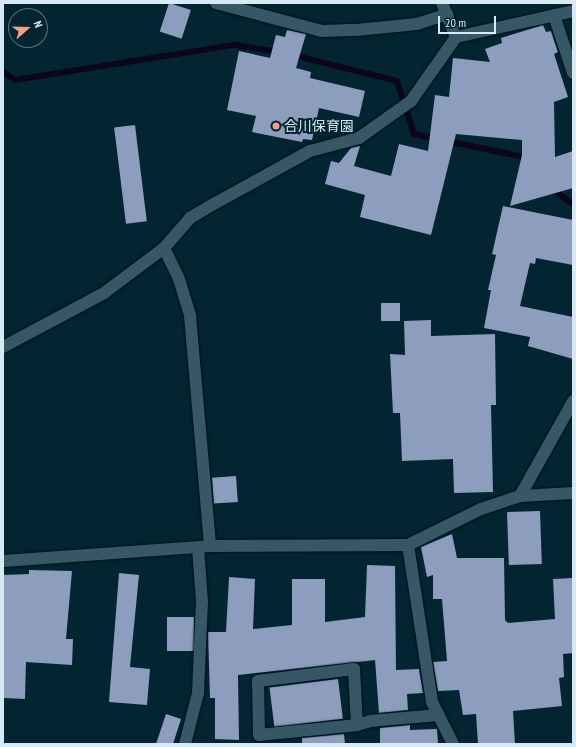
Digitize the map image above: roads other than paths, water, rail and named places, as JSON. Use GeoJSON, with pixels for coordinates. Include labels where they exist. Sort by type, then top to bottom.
{"type":"FeatureCollection","features":[{"type":"Feature","properties":{"kind":"street"},"geometry":{"type":"LineString","coordinates":[[216,3],[322,31],[356,30],[416,24],[444,8],[456,37]]}},
{"type":"Feature","properties":{"kind":"street"},"geometry":{"type":"LineString","coordinates":[[3,347],[104,293],[164,248],[190,218],[201,211],[310,151],[359,138],[411,101],[456,37],[573,11]]}},
{"type":"Feature","properties":{"kind":"street"},"geometry":{"type":"LineString","coordinates":[[554,16],[573,73]]}},
{"type":"Feature","properties":{"kind":"street"},"geometry":{"type":"LineString","coordinates":[[164,248],[179,279],[190,316],[210,546]]}},
{"type":"Feature","properties":{"kind":"street"},"geometry":{"type":"LineString","coordinates":[[520,496],[573,401]]}},
{"type":"Feature","properties":{"kind":"street"},"geometry":{"type":"LineString","coordinates":[[3,561],[210,546],[408,545],[481,509],[520,496],[573,493]]}},
{"type":"Feature","properties":{"kind":"street"},"geometry":{"type":"LineString","coordinates":[[408,545],[432,702],[453,744]]}},
{"type":"Feature","properties":{"kind":"street"},"geometry":{"type":"LineString","coordinates":[[185,744],[198,693],[202,602],[198,548]]}},
{"type":"Feature","properties":{"kind":"street"},"geometry":{"type":"LineString","coordinates":[[357,725],[354,669],[258,681],[259,734],[357,725],[370,721],[439,715]]}},
{"type":"Feature","properties":{"kind":"waterway"},"geometry":{"type":"LineString","coordinates":[[3,72],[15,80],[234,45],[279,52]]}},
{"type":"Feature","properties":{"kind":"waterway"},"geometry":{"type":"LineString","coordinates":[[292,55],[397,81],[414,134],[437,139]]}},
{"type":"Feature","properties":{"kind":"waterway"},"geometry":{"type":"LineString","coordinates":[[446,141],[519,156],[528,161]]}},
{"type":"Feature","properties":{"kind":"waterway"},"geometry":{"type":"LineString","coordinates":[[554,186],[559,194],[573,204]]}},
{"type":"Feature","properties":{"kind":"place","name":"合川保育園"},"geometry":{"type":"Point","coordinates":[276,126]}}]}
